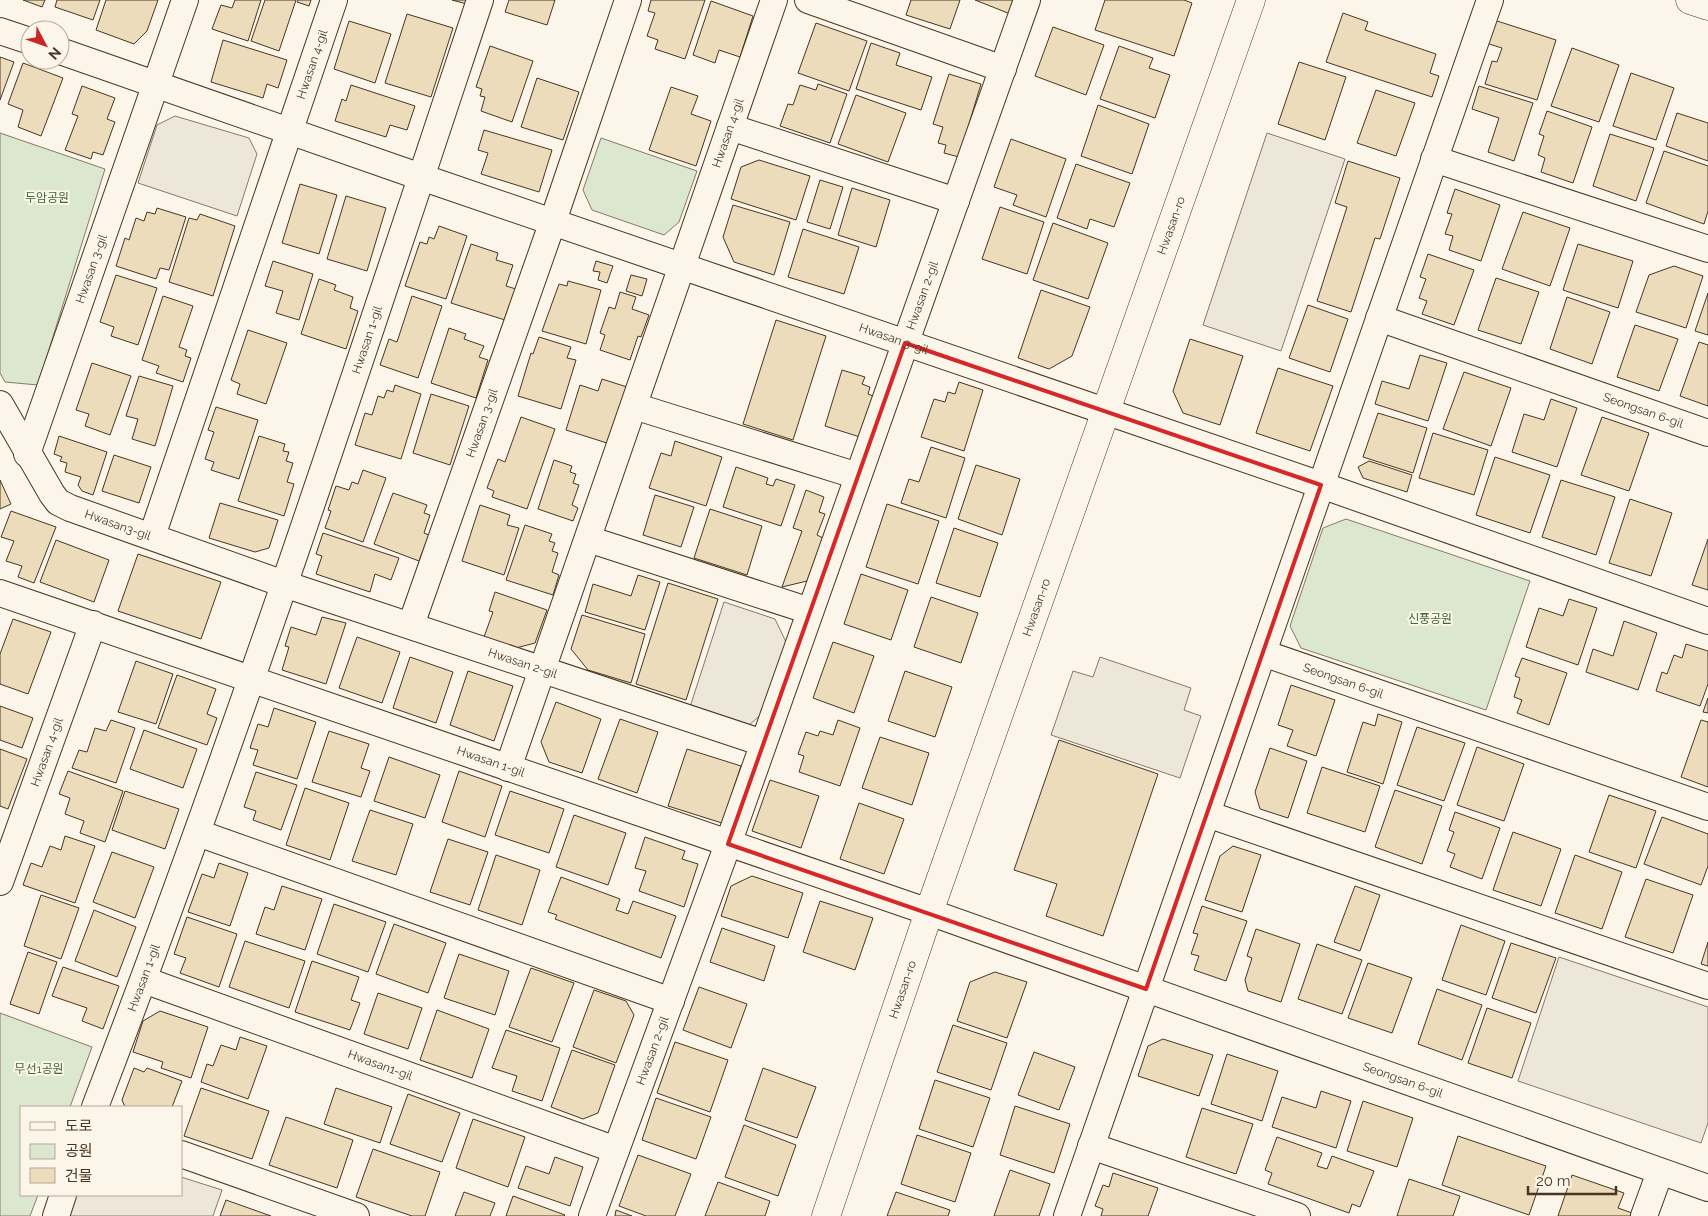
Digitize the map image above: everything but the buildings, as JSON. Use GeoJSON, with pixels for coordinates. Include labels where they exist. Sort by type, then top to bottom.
{"type":"FeatureCollection","features":[{"type":"Feature","properties":{"kind":"street"},"geometry":{"type":"LineString","coordinates":[[156,84],[185,0]]}},
{"type":"Feature","properties":{"kind":"street","name":"Hwasan 4-gil"},"geometry":{"type":"LineString","coordinates":[[290,131],[334,0]]}},
{"type":"Feature","properties":{"kind":"street","name":"Hwasan 1-gil"},"geometry":{"type":"LineString","coordinates":[[95,1106],[198,833],[252,679],[480,0]]}},
{"type":"Feature","properties":{"kind":"street"},"geometry":{"type":"LineString","coordinates":[[553,221],[628,0]]}},
{"type":"Feature","properties":{"kind":"street","name":"Hwasan 4-gil"},"geometry":{"type":"LineString","coordinates":[[683,266],[774,0]]}},
{"type":"Feature","properties":{"kind":"street"},"geometry":{"type":"LineString","coordinates":[[808,0],[1003,69]]}},
{"type":"Feature","properties":{"kind":"street","name":"Hwasan 2-gil"},"geometry":{"type":"LineString","coordinates":[[592,1216],[728,844],[1027,0]]}},
{"type":"Feature","properties":{"kind":"street","name":"Hwasan-ro"},"geometry":{"type":"LineString","coordinates":[[826,1216],[928,912],[1251,0]]}},
{"type":"Feature","properties":{"kind":"street"},"geometry":{"type":"LineString","coordinates":[[1067,1216],[1490,0]]}},
{"type":"Feature","properties":{"kind":"street"},"geometry":{"type":"LineString","coordinates":[[1690,0],[1708,6]]}},
{"type":"Feature","properties":{"kind":"street"},"geometry":{"type":"LineString","coordinates":[[0,30],[20,37]]}},
{"type":"Feature","properties":{"kind":"street","name":"Hwasan 3-gil"},"geometry":{"type":"LineString","coordinates":[[70,54],[421,177],[1321,485]]}},
{"type":"Feature","properties":{"kind":"street","name":"Hwasan 3-gil"},"geometry":{"type":"LineString","coordinates":[[27,454],[156,84]]}},
{"type":"Feature","properties":{"kind":"street"},"geometry":{"type":"LineString","coordinates":[[730,127],[956,201]]}},
{"type":"Feature","properties":{"kind":"street"},"geometry":{"type":"LineString","coordinates":[[152,536],[290,131]]}},
{"type":"Feature","properties":{"kind":"street"},"geometry":{"type":"LineString","coordinates":[[1434,158],[1708,250]]}},
{"type":"Feature","properties":{"kind":"street","name":"Hwasan 3-gil"},"geometry":{"type":"LineString","coordinates":[[411,625],[553,221]]}},
{"type":"Feature","properties":{"kind":"street"},"geometry":{"type":"LineString","coordinates":[[508,768],[683,266]]}},
{"type":"Feature","properties":{"kind":"street","name":"Seongsan 6-gil"},"geometry":{"type":"LineString","coordinates":[[1379,318],[1708,434]]}},
{"type":"Feature","properties":{"kind":"street","name":"Hwasan3-gil"},"geometry":{"type":"LineString","coordinates":[[0,404],[27,454],[58,502],[70,508],[284,584]]}},
{"type":"Feature","properties":{"kind":"street"},"geometry":{"type":"LineString","coordinates":[[634,406],[858,476]]}},
{"type":"Feature","properties":{"kind":"street"},"geometry":{"type":"LineString","coordinates":[[1321,485],[1708,621]]}},
{"type":"Feature","properties":{"kind":"street"},"geometry":{"type":"LineString","coordinates":[[588,539],[810,611]]}},
{"type":"Feature","properties":{"kind":"street","name":"Hwasan 2-gil"},"geometry":{"type":"LineString","coordinates":[[284,584],[763,743]]}},
{"type":"Feature","properties":{"kind":"street"},"geometry":{"type":"LineString","coordinates":[[0,593],[252,679]]}},
{"type":"Feature","properties":{"kind":"street","name":"Hwasan 4-gil"},"geometry":{"type":"LineString","coordinates":[[0,882],[93,624]]}},
{"type":"Feature","properties":{"kind":"street","name":"Seongsan 6-gil"},"geometry":{"type":"LineString","coordinates":[[1263,653],[1708,806]]}},
{"type":"Feature","properties":{"kind":"street","name":"Hwasan 1-gil"},"geometry":{"type":"LineString","coordinates":[[252,679],[928,912]]}},
{"type":"Feature","properties":{"kind":"street"},"geometry":{"type":"LineString","coordinates":[[1207,814],[1708,986]]}},
{"type":"Feature","properties":{"kind":"street"},"geometry":{"type":"LineString","coordinates":[[198,833],[671,1000]]}},
{"type":"Feature","properties":{"kind":"street","name":"Seongsan 6-gil"},"geometry":{"type":"LineString","coordinates":[[928,912],[1660,1172],[1706,1182]]}},
{"type":"Feature","properties":{"kind":"street","name":"Hwasan1-gil"},"geometry":{"type":"LineString","coordinates":[[144,980],[616,1150]]}},
{"type":"Feature","properties":{"kind":"street"},"geometry":{"type":"LineString","coordinates":[[1091,1146],[1297,1216]]}},
{"type":"Feature","properties":{"kind":"street"},"geometry":{"type":"LineString","coordinates":[[182,1154],[356,1216]]}},
{"type":"Feature","properties":{"kind":"street"},"geometry":{"type":"LineString","coordinates":[[1644,1216],[1660,1172]]}},
{"type":"Feature","properties":{"kind":"street"},"geometry":{"type":"LineString","coordinates":[[56,1216],[63,1196]]}},
{"type":"Feature","properties":{"kind":"highlighted area"},"geometry":{"type":"Polygon","coordinates":[[[905,343],[1321,485],[1146,989],[728,844],[905,343]]]}},
{"type":"Feature","properties":{"kind":"green space","name":"두암공원"},"geometry":{"type":"Polygon","coordinates":[[[0,133],[105,169],[38,385],[5,382],[0,373],[0,133]]]}},
{"type":"Feature","properties":{"kind":"green space"},"geometry":{"type":"Polygon","coordinates":[[[601,138],[697,171],[679,222],[664,235],[592,210],[583,190],[601,138]]]}},
{"type":"Feature","properties":{"kind":"green space","name":"신풍공원"},"geometry":{"type":"Polygon","coordinates":[[[1346,519],[1530,581],[1486,710],[1301,648],[1290,626],[1323,528],[1346,519]]]}},
{"type":"Feature","properties":{"kind":"green space","name":"무선1공원"},"geometry":{"type":"Polygon","coordinates":[[[0,1013],[92,1047],[70,1106],[20,1106],[20,1196],[38,1196],[30,1216],[0,1216],[0,1013]]]}},
{"type":"Feature","properties":{"kind":"shaded area"},"geometry":{"type":"Polygon","coordinates":[[[175,116],[249,138],[257,154],[237,216],[138,183],[157,125],[175,116]]]}},
{"type":"Feature","properties":{"kind":"shaded area"},"geometry":{"type":"Polygon","coordinates":[[[1267,133],[1345,159],[1281,351],[1203,325],[1267,133]]]}},
{"type":"Feature","properties":{"kind":"shaded area"},"geometry":{"type":"Polygon","coordinates":[[[724,602],[775,619],[786,642],[764,712],[748,726],[690,707],[724,602]]]}},
{"type":"Feature","properties":{"kind":"shaded area"},"geometry":{"type":"Polygon","coordinates":[[[1100,657],[1191,688],[1184,710],[1201,716],[1180,778],[1051,735],[1073,671],[1093,677],[1100,657]]]}},
{"type":"Feature","properties":{"kind":"shaded area"},"geometry":{"type":"Polygon","coordinates":[[[1559,957],[1708,1007],[1708,1123],[1701,1143],[1518,1081],[1559,957]]]}},
{"type":"Feature","properties":{"kind":"shaded area"},"geometry":{"type":"Polygon","coordinates":[[[182,1177],[222,1190],[213,1216],[66,1216],[73,1196],[182,1196],[182,1177]]]}}]}
